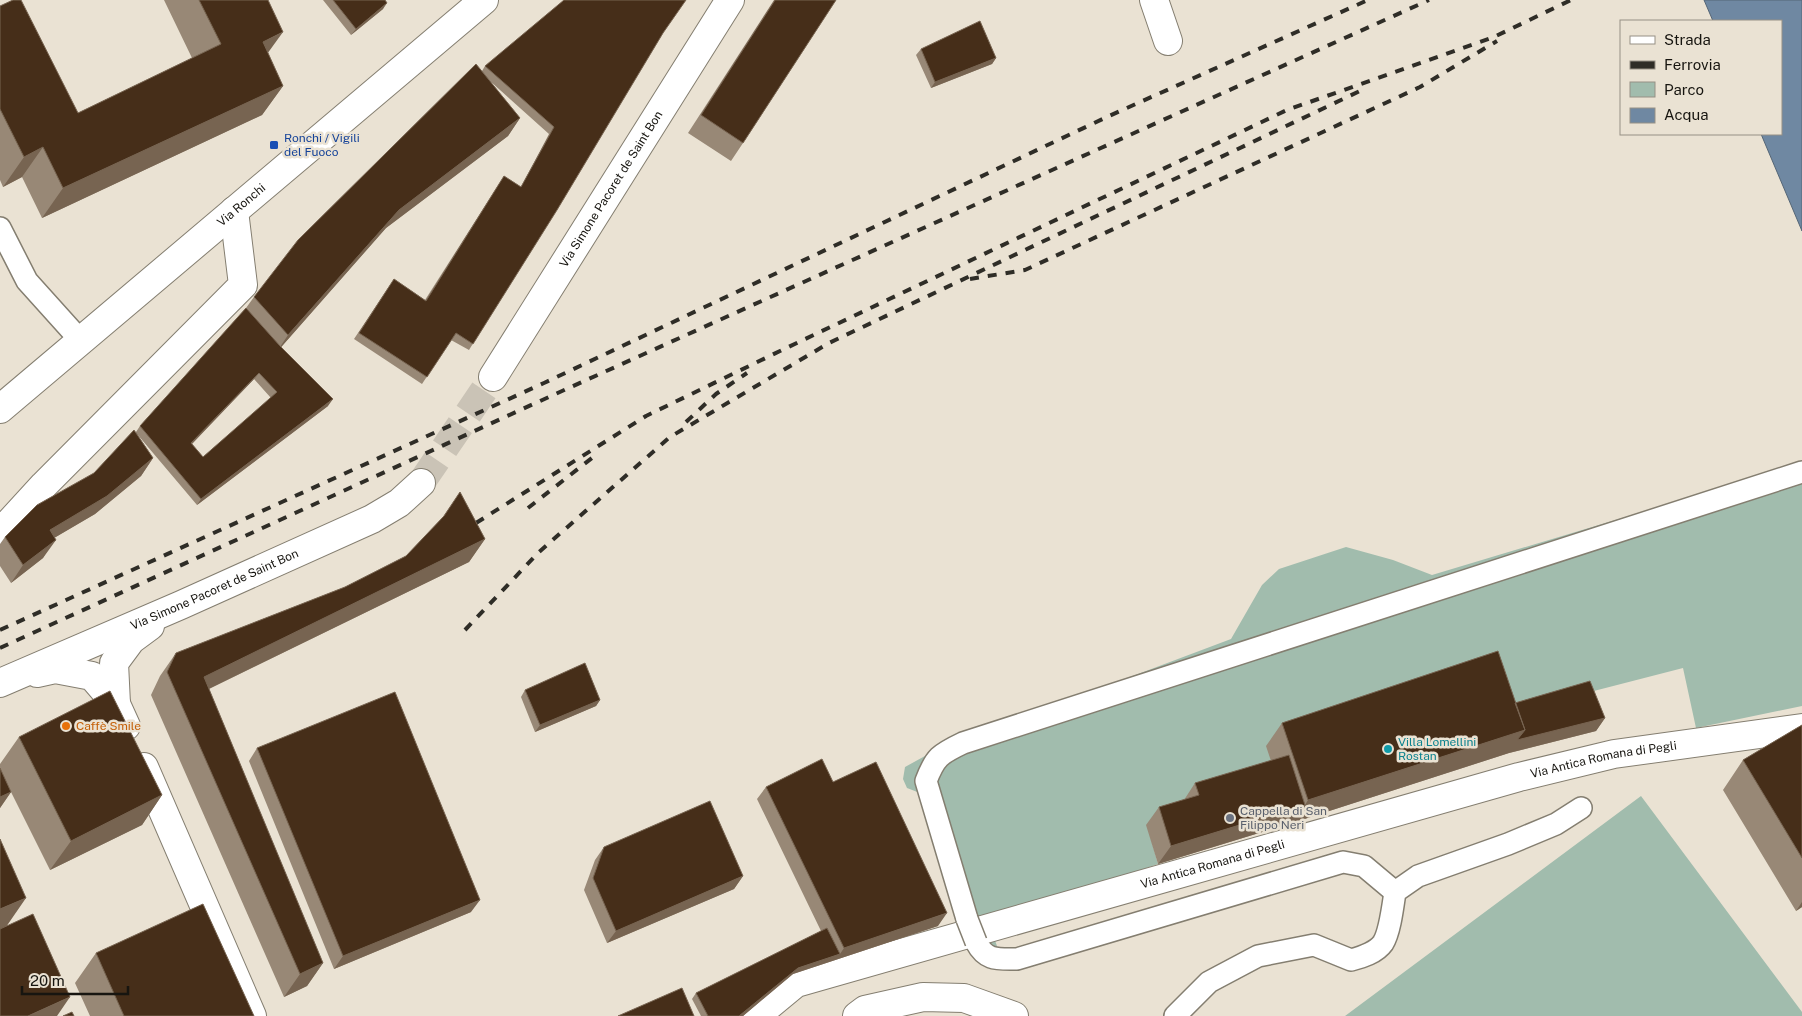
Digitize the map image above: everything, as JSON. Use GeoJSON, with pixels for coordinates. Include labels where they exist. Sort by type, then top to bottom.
{"type":"FeatureCollection","features":[{"type":"Feature","properties":{"kind":"main road","name":"Via Ronchi"},"geometry":{"type":"LineString","coordinates":[[0,410],[484,0]]}},
{"type":"Feature","properties":{"kind":"main road","name":"Via Simone Pacoret de Saint Bon"},"geometry":{"type":"LineString","coordinates":[[493,377],[730,0]]}},
{"type":"Feature","properties":{"kind":"main road"},"geometry":{"type":"LineString","coordinates":[[1154,0],[1168,41]]}},
{"type":"Feature","properties":{"kind":"main road"},"geometry":{"type":"LineString","coordinates":[[0,533],[44,485],[243,285],[234,211]]}},
{"type":"Feature","properties":{"kind":"main road","name":"Via Simone Pacoret de Saint Bon"},"geometry":{"type":"LineString","coordinates":[[7,680],[181,605],[372,519],[399,503],[421,483]]}},
{"type":"Feature","properties":{"kind":"main road"},"geometry":{"type":"LineString","coordinates":[[116,704],[114,663],[131,640],[181,605]]}},
{"type":"Feature","properties":{"kind":"main road"},"geometry":{"type":"LineString","coordinates":[[7,680],[55,669],[92,676],[116,704],[252,1016]]}},
{"type":"Feature","properties":{"kind":"main road","name":"Via Antica Romana di Pegli"},"geometry":{"type":"LineString","coordinates":[[756,1016],[796,983],[1519,776],[1614,754],[1802,728]]}},
{"type":"Feature","properties":{"kind":"main road"},"geometry":{"type":"LineString","coordinates":[[857,1016],[865,1010],[923,996],[964,998],[1014,1016]]}},
{"type":"Feature","properties":{"kind":"lane"},"geometry":{"type":"LineString","coordinates":[[0,228],[27,281],[81,341]]}},
{"type":"Feature","properties":{"kind":"lane"},"geometry":{"type":"LineString","coordinates":[[1395,892],[1364,866],[1343,862],[1017,960],[993,959],[981,951],[967,919],[926,781],[932,766],[941,754],[963,743],[1802,472]]}},
{"type":"Feature","properties":{"kind":"lane"},"geometry":{"type":"LineString","coordinates":[[1175,1016],[1210,982],[1258,956],[1314,945],[1351,960],[1369,954],[1383,943],[1390,920],[1395,892],[1418,876],[1508,844],[1556,824],[1581,808]]}},
{"type":"Feature","properties":{"kind":"green space","name":"Villa Lomellini Rostan"},"geometry":{"type":"Polygon","coordinates":[[[1802,464],[1802,706],[1696,728],[1683,668],[1276,773],[1147,825],[1158,864],[1097,885],[987,918],[997,946],[970,953],[923,799],[920,793],[907,788],[903,779],[905,767],[934,751],[1231,639],[1262,585],[1279,569],[1346,547],[1393,560],[1432,575],[1802,464]]]}},
{"type":"Feature","properties":{"kind":"green space"},"geometry":{"type":"Polygon","coordinates":[[[1641,796],[1802,1012],[1802,1016],[1345,1016],[1641,796]]]}},
{"type":"Feature","properties":{"kind":"water"},"geometry":{"type":"Polygon","coordinates":[[[1704,0],[1802,0],[1802,231],[1761,135],[1782,135],[1782,20],[1713,20],[1704,0]]]}},
{"type":"Feature","properties":{"kind":"building"},"geometry":{"type":"Polygon","coordinates":[[[13,0],[21,0],[78,113],[221,44],[199,0],[268,0],[283,32],[263,42],[283,86],[63,188],[43,147],[24,157],[0,109],[0,6],[13,0]]]}},
{"type":"Feature","properties":{"kind":"building"},"geometry":{"type":"Polygon","coordinates":[[[333,0],[385,0],[387,3],[356,29],[333,0]]]}},
{"type":"Feature","properties":{"kind":"building"},"geometry":{"type":"Polygon","coordinates":[[[564,0],[686,0],[663,33],[557,210],[473,344],[456,333],[427,377],[359,333],[394,279],[426,301],[504,176],[521,187],[554,127],[485,66],[564,0]]]}},
{"type":"Feature","properties":{"kind":"building"},"geometry":{"type":"Polygon","coordinates":[[[775,0],[836,0],[743,143],[701,115],[775,0]]]}},
{"type":"Feature","properties":{"kind":"building"},"geometry":{"type":"Polygon","coordinates":[[[980,21],[996,58],[935,82],[921,49],[980,21]]]}},
{"type":"Feature","properties":{"kind":"building"},"geometry":{"type":"Polygon","coordinates":[[[476,64],[520,118],[399,210],[288,335],[254,297],[298,240],[476,64]]]}},
{"type":"Feature","properties":{"kind":"building"},"geometry":{"type":"Polygon","coordinates":[[[246,308],[280,346],[333,399],[201,499],[140,426],[246,308]],[[259,373],[191,443],[203,457],[277,392],[259,373]]]}},
{"type":"Feature","properties":{"kind":"building"},"geometry":{"type":"Polygon","coordinates":[[[134,430],[153,458],[107,496],[50,530],[56,540],[23,565],[5,537],[37,505],[94,473],[134,430]]]}},
{"type":"Feature","properties":{"kind":"building"},"geometry":{"type":"Polygon","coordinates":[[[460,492],[485,539],[204,677],[323,963],[300,974],[167,672],[176,653],[345,587],[406,556],[444,516],[460,492]]]}},
{"type":"Feature","properties":{"kind":"building","name":"Villa Lomellini Rostan"},"geometry":{"type":"Polygon","coordinates":[[[1498,651],[1525,730],[1308,800],[1282,723],[1498,651]]]}},
{"type":"Feature","properties":{"kind":"building"},"geometry":{"type":"Polygon","coordinates":[[[585,663],[600,700],[540,725],[525,690],[585,663]]]}},
{"type":"Feature","properties":{"kind":"building"},"geometry":{"type":"Polygon","coordinates":[[[1590,681],[1605,718],[1517,740],[1525,730],[1515,703],[1590,681]]]}},
{"type":"Feature","properties":{"kind":"building"},"geometry":{"type":"Polygon","coordinates":[[[110,691],[162,795],[71,841],[19,737],[110,691]]]}},
{"type":"Feature","properties":{"kind":"building"},"geometry":{"type":"Polygon","coordinates":[[[395,692],[480,900],[343,956],[257,748],[395,692]]]}},
{"type":"Feature","properties":{"kind":"building"},"geometry":{"type":"Polygon","coordinates":[[[1802,725],[1802,858],[1743,760],[1802,725]]]}},
{"type":"Feature","properties":{"kind":"building","name":"Cappella di San Filippo Neri"},"geometry":{"type":"Polygon","coordinates":[[[1289,755],[1305,805],[1171,846],[1159,807],[1199,795],[1195,783],[1289,755]]]}},
{"type":"Feature","properties":{"kind":"building"},"geometry":{"type":"Polygon","coordinates":[[[822,759],[833,782],[876,762],[947,913],[844,948],[766,787],[822,759]]]}},
{"type":"Feature","properties":{"kind":"building"},"geometry":{"type":"Polygon","coordinates":[[[0,768],[11,792],[0,797],[0,768]]]}},
{"type":"Feature","properties":{"kind":"building"},"geometry":{"type":"Polygon","coordinates":[[[710,801],[743,876],[616,931],[593,878],[604,847],[710,801]]]}},
{"type":"Feature","properties":{"kind":"building"},"geometry":{"type":"Polygon","coordinates":[[[0,839],[26,898],[0,909],[0,839]]]}},
{"type":"Feature","properties":{"kind":"building"},"geometry":{"type":"Polygon","coordinates":[[[203,904],[254,1016],[124,1016],[96,953],[203,904]]]}},
{"type":"Feature","properties":{"kind":"building"},"geometry":{"type":"Polygon","coordinates":[[[33,914],[70,997],[28,1016],[0,1016],[0,929],[33,914]]]}},
{"type":"Feature","properties":{"kind":"building"},"geometry":{"type":"Polygon","coordinates":[[[827,928],[840,954],[798,968],[739,1016],[708,1016],[696,993],[827,928]]]}},
{"type":"Feature","properties":{"kind":"building"},"geometry":{"type":"Polygon","coordinates":[[[682,988],[694,1016],[618,1016],[682,988]]]}},
{"type":"Feature","properties":{"kind":"building"},"geometry":{"type":"Polygon","coordinates":[[[72,1012],[74,1016],[63,1016],[72,1012]]]}},
{"type":"Feature","properties":{"kind":"tunnel"},"geometry":{"type":"LineString","coordinates":[[421,483],[493,377]]}},
{"type":"Feature","properties":{"kind":"railway"},"geometry":{"type":"LineString","coordinates":[[0,630],[544,383],[1109,116],[1368,0]]}},
{"type":"Feature","properties":{"kind":"railway"},"geometry":{"type":"LineString","coordinates":[[0,648],[551,396],[1429,0]]}},
{"type":"Feature","properties":{"kind":"railway"},"geometry":{"type":"LineString","coordinates":[[476,523],[646,416],[780,351],[1287,110],[1494,37],[1571,0]]}},
{"type":"Feature","properties":{"kind":"railway"},"geometry":{"type":"LineString","coordinates":[[970,279],[1025,270],[1420,87],[1497,41]]}},
{"type":"Feature","properties":{"kind":"railway"},"geometry":{"type":"LineString","coordinates":[[465,630],[539,552],[670,437],[829,343],[1360,91]]}},
{"type":"Feature","properties":{"kind":"railway"},"geometry":{"type":"LineString","coordinates":[[686,422],[716,394],[747,373]]}},
{"type":"Feature","properties":{"kind":"railway"},"geometry":{"type":"LineString","coordinates":[[528,508],[597,454]]}},
{"type":"Feature","properties":{"kind":"place","name":"Ronchi / Vigili del Fuoco"},"geometry":{"type":"Point","coordinates":[274,145]}},
{"type":"Feature","properties":{"kind":"place","name":"Caffè Smile"},"geometry":{"type":"Point","coordinates":[66,726]}},
{"type":"Feature","properties":{"kind":"place","name":"Villa Lomellini Rostan"},"geometry":{"type":"Point","coordinates":[1388,749]}},
{"type":"Feature","properties":{"kind":"place","name":"Cappella di San Filippo Neri"},"geometry":{"type":"Point","coordinates":[1230,818]}}]}
